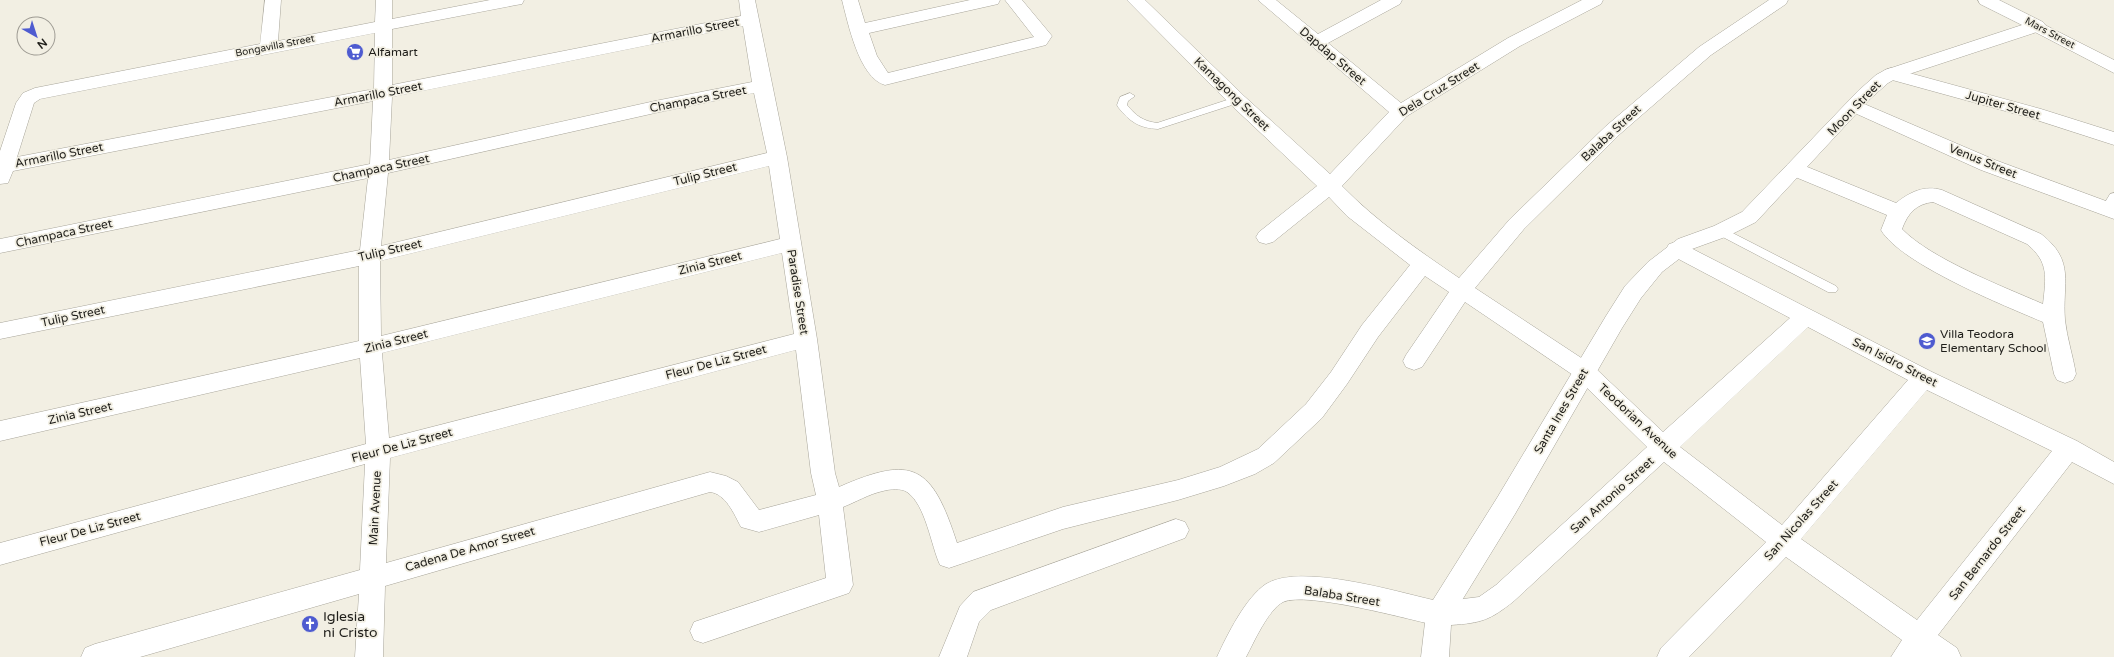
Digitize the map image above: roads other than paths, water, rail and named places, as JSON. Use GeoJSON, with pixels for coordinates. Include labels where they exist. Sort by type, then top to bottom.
{"type":"FeatureCollection","features":[{"type":"Feature","properties":{"kind":"street"},"geometry":{"type":"LineString","coordinates":[[269,47],[273,0]]}},
{"type":"Feature","properties":{"kind":"street","name":"Main Avenue"},"geometry":{"type":"LineString","coordinates":[[369,657],[378,451],[370,347],[370,256],[379,169],[383,93],[384,0]]}},
{"type":"Feature","properties":{"kind":"street","name":"Bongavilla Street"},"geometry":{"type":"LineString","coordinates":[[2,173],[26,103],[29,97],[35,94],[493,2],[516,0]]}},
{"type":"Feature","properties":{"kind":"street"},"geometry":{"type":"LineString","coordinates":[[850,0],[859,30],[876,73],[885,79],[1033,44],[1040,41],[1043,36],[1013,0]]}},
{"type":"Feature","properties":{"kind":"street"},"geometry":{"type":"LineString","coordinates":[[859,30],[992,0]]}},
{"type":"Feature","properties":{"kind":"street","name":"Kamagong Street"},"geometry":{"type":"LineString","coordinates":[[1136,0],[1237,100],[1330,186]]}},
{"type":"Feature","properties":{"kind":"street","name":"Dapdap Street"},"geometry":{"type":"LineString","coordinates":[[1266,0],[1400,112]]}},
{"type":"Feature","properties":{"kind":"street"},"geometry":{"type":"LineString","coordinates":[[1316,42],[1394,0]]}},
{"type":"Feature","properties":{"kind":"street","name":"Dela Cruz Street"},"geometry":{"type":"LineString","coordinates":[[1266,236],[1330,186],[1400,112],[1514,42],[1595,0]]}},
{"type":"Feature","properties":{"kind":"street","name":"Balaba Street"},"geometry":{"type":"LineString","coordinates":[[1414,361],[1462,289],[1517,224],[1613,130],[1705,50],[1780,0]]}},
{"type":"Feature","properties":{"kind":"street","name":"Mars Street"},"geometry":{"type":"LineString","coordinates":[[1986,0],[2114,67]]}},
{"type":"Feature","properties":{"kind":"street","name":"Paradise Street"},"geometry":{"type":"LineString","coordinates":[[703,631],[840,585],[830,502],[823,473],[806,339],[777,157],[762,86],[749,10]]}},
{"type":"Feature","properties":{"kind":"street","name":"Armarillo Street"},"geometry":{"type":"LineString","coordinates":[[2,173],[383,93],[749,10]]}},
{"type":"Feature","properties":{"kind":"street","name":"Moon Street"},"geometry":{"type":"LineString","coordinates":[[1749,217],[1877,83],[1891,74],[2056,20]]}},
{"type":"Feature","properties":{"kind":"street","name":"Jupiter Street"},"geometry":{"type":"LineString","coordinates":[[1891,74],[2034,113],[2114,139]]}},
{"type":"Feature","properties":{"kind":"street","name":"Champaca Street"},"geometry":{"type":"LineString","coordinates":[[0,246],[379,169],[655,107],[762,86]]}},
{"type":"Feature","properties":{"kind":"street","name":"Venus Street"},"geometry":{"type":"LineString","coordinates":[[1855,106],[1988,164],[2111,206]]}},
{"type":"Feature","properties":{"kind":"street","name":"Tulip Street"},"geometry":{"type":"LineString","coordinates":[[0,331],[370,256],[777,157]]}},
{"type":"Feature","properties":{"kind":"street"},"geometry":{"type":"LineString","coordinates":[[1795,169],[1898,212]]}},
{"type":"Feature","properties":{"kind":"street","name":"Teodorian Avenue"},"geometry":{"type":"LineString","coordinates":[[1330,186],[1354,211],[1423,264],[1584,371],[1664,448],[1784,541],[1913,648],[1946,657]]}},
{"type":"Feature","properties":{"kind":"street"},"geometry":{"type":"LineString","coordinates":[[2054,317],[2017,302],[1934,261],[1902,243],[1895,237],[1892,230],[1898,212],[1917,197],[1935,196],[2034,239],[2045,246],[2057,272],[2054,317],[2065,374]]}},
{"type":"Feature","properties":{"kind":"street","name":"Santa Ines Street"},"geometry":{"type":"LineString","coordinates":[[1436,657],[1439,614],[1506,506],[1584,371],[1633,292],[1655,267],[1676,249],[1684,244],[1721,231],[1749,217]]}},
{"type":"Feature","properties":{"kind":"street","name":"Zinia Street"},"geometry":{"type":"LineString","coordinates":[[0,431],[370,347],[790,244]]}},
{"type":"Feature","properties":{"kind":"street","name":"San Isidro Street"},"geometry":{"type":"LineString","coordinates":[[1676,249],[1924,378],[2069,448],[2114,474]]}},
{"type":"Feature","properties":{"kind":"street","name":"Cadena De Amor Street"},"geometry":{"type":"LineString","coordinates":[[95,657],[372,576],[710,482],[720,482],[731,489],[750,519],[759,521],[830,502],[874,482],[901,479],[917,486],[930,506],[940,527],[949,557],[1063,518],[1178,490],[1246,467],[1266,456],[1314,411],[1339,378],[1370,331],[1423,264]]}},
{"type":"Feature","properties":{"kind":"street","name":"San Antonio Street"},"geometry":{"type":"LineString","coordinates":[[1439,614],[1468,612],[1485,608],[1664,448],[1806,316]]}},
{"type":"Feature","properties":{"kind":"street","name":"Fleur De Liz Street"},"geometry":{"type":"LineString","coordinates":[[0,554],[378,451],[806,339]]}},
{"type":"Feature","properties":{"kind":"street","name":"San Nicolas Street"},"geometry":{"type":"LineString","coordinates":[[1671,657],[1784,541],[1924,378]]}},
{"type":"Feature","properties":{"kind":"street","name":"San Bernardo Street"},"geometry":{"type":"LineString","coordinates":[[1913,648],[2069,448]]}},
{"type":"Feature","properties":{"kind":"street"},"geometry":{"type":"LineString","coordinates":[[953,657],[969,614],[982,601],[1176,530]]}},
{"type":"Feature","properties":{"kind":"street","name":"Balaba Street"},"geometry":{"type":"LineString","coordinates":[[1231,657],[1266,599],[1277,592],[1298,589],[1328,591],[1439,614]]}},
{"type":"Feature","properties":{"kind":"lane"},"geometry":{"type":"LineString","coordinates":[[1130,96],[1124,99],[1122,105],[1137,123],[1146,126],[1158,126],[1237,100]]}},
{"type":"Feature","properties":{"kind":"lane"},"geometry":{"type":"LineString","coordinates":[[1721,231],[1832,289]]}},
{"type":"Feature","properties":{"kind":"place","name":"Alfamart"},"geometry":{"type":"Point","coordinates":[355,52]}},
{"type":"Feature","properties":{"kind":"place","name":"Villa Teodora Elementary School"},"geometry":{"type":"Point","coordinates":[1927,341]}},
{"type":"Feature","properties":{"kind":"place","name":"Iglesia ni Cristo"},"geometry":{"type":"Point","coordinates":[310,624]}}]}
